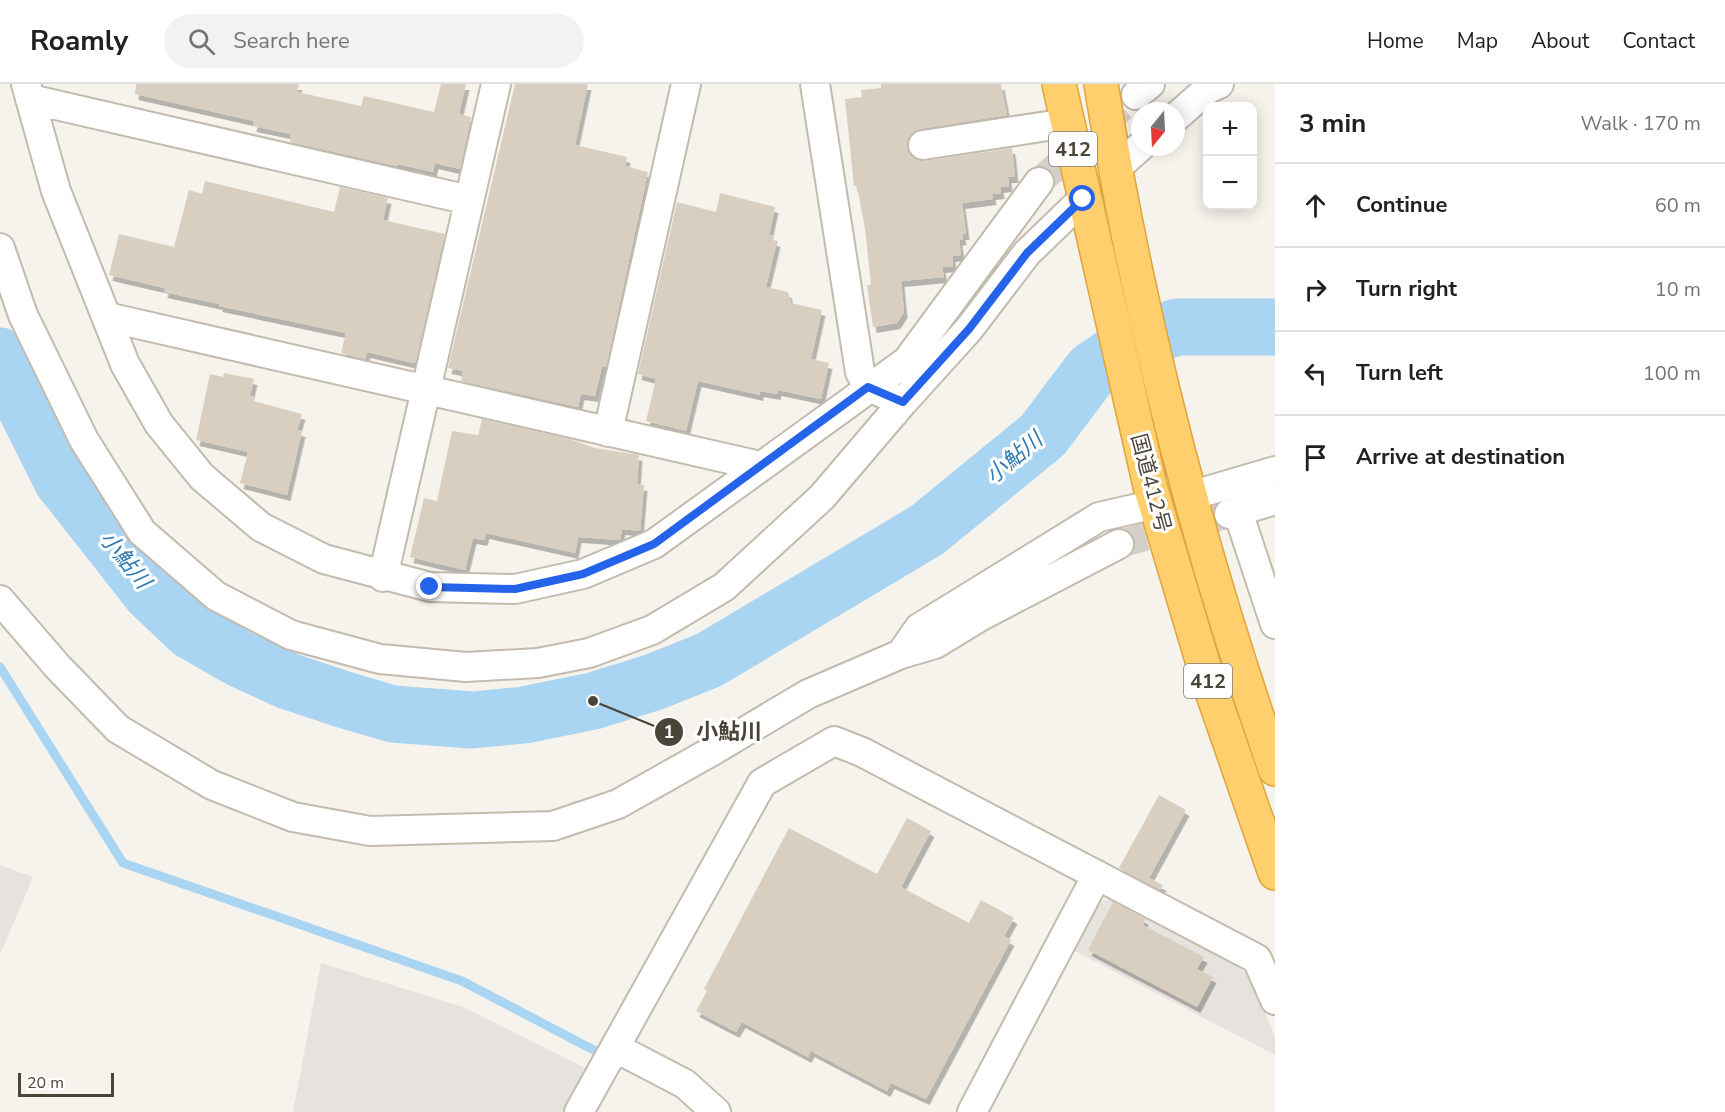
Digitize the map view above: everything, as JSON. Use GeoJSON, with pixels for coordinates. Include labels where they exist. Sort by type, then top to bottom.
{"type":"FeatureCollection","features":[{"type":"Feature","properties":{"kind":"highway","name":"国道412号"},"geometry":{"type":"LineString","coordinates":[[1059,84],[1085,206],[1153,495],[1208,680],[1275,873]]}},
{"type":"Feature","properties":{"kind":"highway","name":"国道412号"},"geometry":{"type":"LineString","coordinates":[[1101,84],[1116,177],[1187,487],[1275,769]]}},
{"type":"Feature","properties":{"kind":"street"},"geometry":{"type":"LineString","coordinates":[[383,577],[496,84]]}},
{"type":"Feature","properties":{"kind":"street"},"geometry":{"type":"LineString","coordinates":[[608,432],[686,84]]}},
{"type":"Feature","properties":{"kind":"street"},"geometry":{"type":"LineString","coordinates":[[815,84],[860,372],[868,387],[903,402]]}},
{"type":"Feature","properties":{"kind":"street"},"geometry":{"type":"LineString","coordinates":[[1185,110],[1219,84]]}},
{"type":"Feature","properties":{"kind":"street"},"geometry":{"type":"LineString","coordinates":[[469,200],[28,92],[56,191],[125,364],[159,424],[202,477],[261,527],[324,559],[383,577],[430,587],[515,589],[583,574],[654,544],[907,361],[1039,182]]}},
{"type":"Feature","properties":{"kind":"street"},"geometry":{"type":"LineString","coordinates":[[923,145],[963,150],[1067,123]]}},
{"type":"Feature","properties":{"kind":"street"},"geometry":{"type":"LineString","coordinates":[[1116,177],[1133,156]]}},
{"type":"Feature","properties":{"kind":"street"},"geometry":{"type":"LineString","coordinates":[[0,248],[23,315],[84,440],[142,532],[216,596],[291,635],[380,659],[466,666],[538,663],[589,653],[652,630],[724,587],[822,497],[969,329],[1027,253],[1085,206]]}},
{"type":"Feature","properties":{"kind":"street"},"geometry":{"type":"LineString","coordinates":[[107,317],[760,466]]}},
{"type":"Feature","properties":{"kind":"street"},"geometry":{"type":"LineString","coordinates":[[1187,487],[1275,471]]}},
{"type":"Feature","properties":{"kind":"street"},"geometry":{"type":"LineString","coordinates":[[901,654],[919,628],[1065,536],[1100,517],[1153,495]]}},
{"type":"Feature","properties":{"kind":"street"},"geometry":{"type":"LineString","coordinates":[[1275,500],[1234,513],[1275,624]]}},
{"type":"Feature","properties":{"kind":"street"},"geometry":{"type":"LineString","coordinates":[[0,600],[57,666],[118,729],[212,785],[293,817],[370,831],[553,826],[618,804],[808,694],[901,654],[935,644],[981,616],[1119,544]]}},
{"type":"Feature","properties":{"kind":"street"},"geometry":{"type":"LineString","coordinates":[[579,1112],[762,783],[834,741],[862,752],[1257,959],[1275,1000]]}},
{"type":"Feature","properties":{"kind":"street"},"geometry":{"type":"LineString","coordinates":[[972,1112],[1097,875]]}},
{"type":"Feature","properties":{"kind":"street"},"geometry":{"type":"LineString","coordinates":[[610,1056],[685,1084],[716,1112]]}},
{"type":"Feature","properties":{"kind":"shaded area"},"geometry":{"type":"Polygon","coordinates":[[[0,865],[33,877],[0,955],[0,865]]]}},
{"type":"Feature","properties":{"kind":"shaded area"},"geometry":{"type":"Polygon","coordinates":[[[1111,899],[1235,963],[1253,981],[1275,1037],[1275,1055],[1069,948],[1094,903],[1111,899]]]}},
{"type":"Feature","properties":{"kind":"shaded area"},"geometry":{"type":"Polygon","coordinates":[[[321,963],[463,1007],[589,1070],[567,1112],[293,1112],[321,963]]]}},
{"type":"Feature","properties":{"kind":"building"},"geometry":{"type":"Polygon","coordinates":[[[136,84],[299,84],[297,92],[361,106],[364,96],[434,112],[441,84],[466,84],[459,114],[471,117],[460,169],[435,163],[433,172],[290,142],[291,134],[253,126],[254,121],[135,94],[136,84]]]}},
{"type":"Feature","properties":{"kind":"building"},"geometry":{"type":"Polygon","coordinates":[[[515,84],[588,84],[575,145],[627,157],[625,166],[648,172],[606,367],[602,366],[595,396],[581,394],[578,407],[461,381],[463,371],[448,368],[515,84]]]}},
{"type":"Feature","properties":{"kind":"building"},"geometry":{"type":"Polygon","coordinates":[[[881,84],[1001,84],[1007,115],[920,129],[908,138],[907,147],[911,156],[925,161],[1012,148],[1015,177],[1008,177],[1009,186],[1000,187],[1001,193],[992,194],[993,199],[962,203],[966,234],[962,234],[963,239],[959,240],[961,255],[952,256],[953,266],[942,267],[944,277],[901,281],[904,312],[897,323],[873,327],[867,285],[871,285],[865,229],[857,186],[854,186],[845,99],[862,97],[861,90],[881,88],[881,84]]]}},
{"type":"Feature","properties":{"kind":"building"},"geometry":{"type":"Polygon","coordinates":[[[205,181],[334,212],[340,187],[388,198],[383,220],[445,234],[416,361],[414,363],[367,352],[365,359],[341,353],[346,333],[219,306],[219,304],[164,292],[165,288],[109,275],[119,234],[174,247],[189,190],[202,194],[205,181]]]}},
{"type":"Feature","properties":{"kind":"building"},"geometry":{"type":"Polygon","coordinates":[[[720,193],[775,207],[769,235],[774,235],[773,240],[777,241],[766,287],[788,292],[791,303],[822,310],[811,359],[829,363],[821,399],[778,390],[777,394],[760,391],[760,395],[698,381],[686,431],[646,421],[656,379],[638,374],[677,202],[716,212],[720,193]]]}},
{"type":"Feature","properties":{"kind":"building"},"geometry":{"type":"Polygon","coordinates":[[[224,373],[254,379],[250,396],[254,396],[253,401],[302,414],[297,430],[302,431],[287,495],[240,483],[248,452],[196,440],[210,374],[223,377],[224,373]]]}},
{"type":"Feature","properties":{"kind":"building"},"geometry":{"type":"Polygon","coordinates":[[[482,419],[569,439],[595,448],[639,455],[637,484],[644,485],[640,531],[622,529],[620,540],[578,537],[575,553],[486,533],[484,540],[473,538],[465,570],[410,557],[424,498],[437,501],[452,431],[478,435],[482,419]]]}},
{"type":"Feature","properties":{"kind":"building"},"geometry":{"type":"Polygon","coordinates":[[[1159,795],[1186,810],[1149,878],[1163,885],[1160,890],[1119,868],[1159,795]]]}},
{"type":"Feature","properties":{"kind":"building"},"geometry":{"type":"Polygon","coordinates":[[[907,818],[931,831],[901,887],[969,923],[981,900],[1014,918],[1004,936],[1011,940],[926,1099],[891,1083],[887,1091],[811,1051],[808,1057],[742,1022],[736,1032],[696,1011],[707,991],[704,989],[789,828],[877,874],[907,818]]]}},
{"type":"Feature","properties":{"kind":"building"},"geometry":{"type":"Polygon","coordinates":[[[1113,902],[1145,919],[1143,925],[1204,957],[1197,969],[1213,977],[1197,1007],[1088,950],[1113,902]]]}},
{"type":"Feature","properties":{"kind":"waterway","name":"小鮎川"},"geometry":{"type":"LineString","coordinates":[[0,356],[62,480],[151,593],[191,631],[240,659],[288,681],[345,700],[393,714],[472,720],[524,715],[593,701],[654,682],[709,660],[927,530],[1043,435],[1092,370],[1132,343],[1177,327],[1275,327]]}},
{"type":"Feature","properties":{"kind":"waterway"},"geometry":{"type":"LineString","coordinates":[[0,667],[123,863],[462,981],[605,1056]]}},
{"type":"Feature","properties":{"kind":"tunnel"},"geometry":{"type":"LineString","coordinates":[[1039,182],[1136,95]]}},
{"type":"Feature","properties":{"kind":"tunnel"},"geometry":{"type":"LineString","coordinates":[[1119,544],[1229,514]]}},
{"type":"Feature","properties":{"kind":"place","name":"小鮎川"},"geometry":{"type":"Point","coordinates":[593,701]}},
{"type":"Feature","properties":{"kind":"route"},"geometry":{"type":"LineString","coordinates":[[430,587],[515,589],[583,574],[654,544],[868,387],[903,402],[969,329],[1027,253],[1083,199]]}}]}
